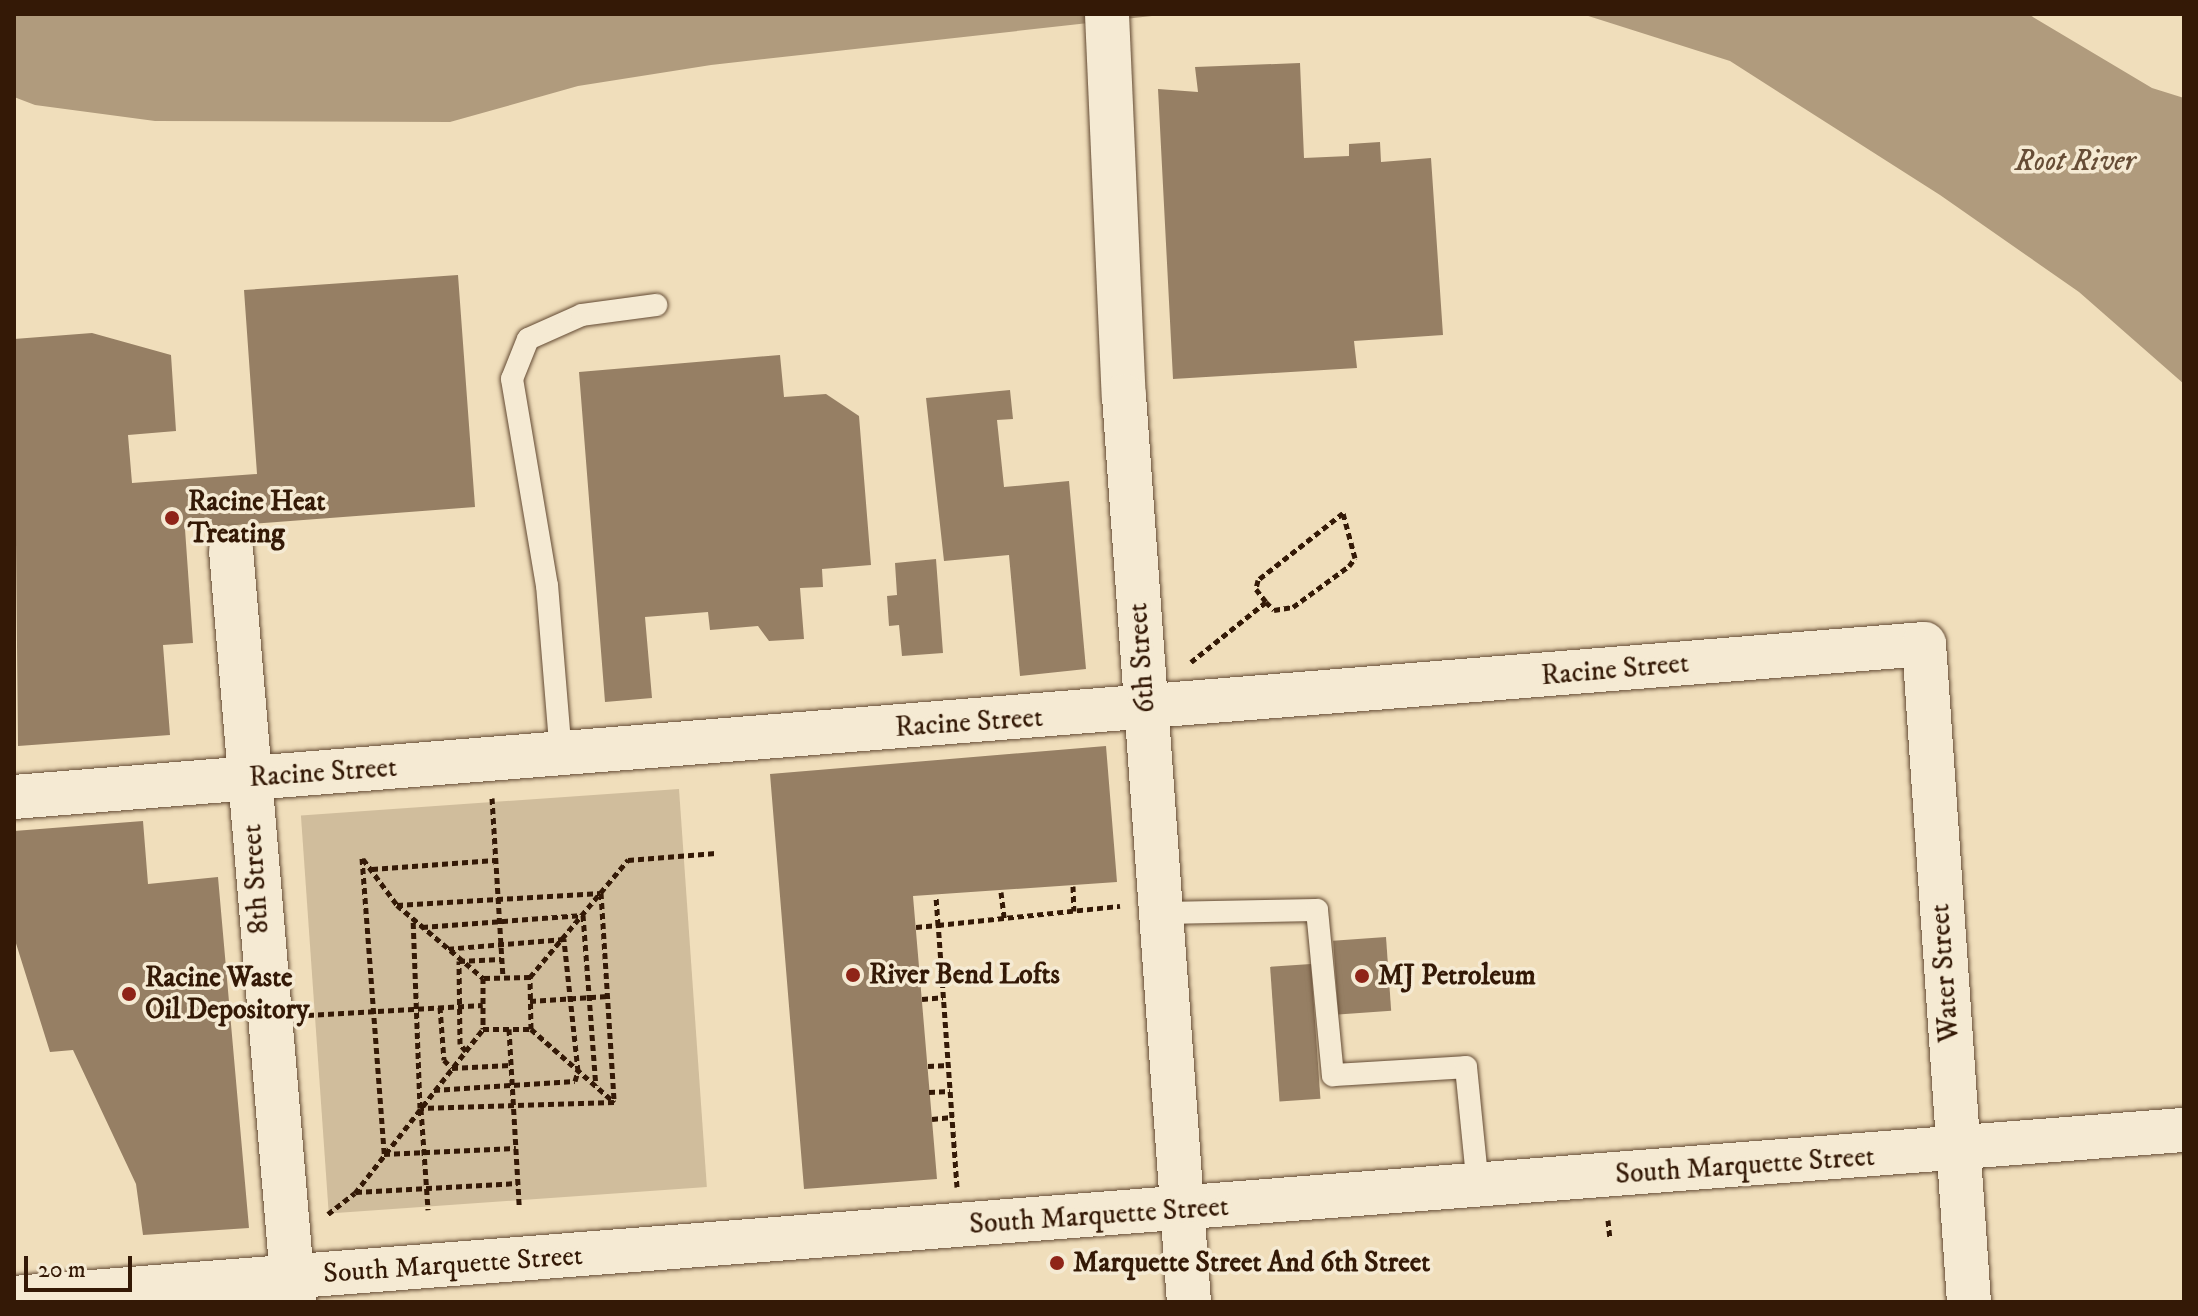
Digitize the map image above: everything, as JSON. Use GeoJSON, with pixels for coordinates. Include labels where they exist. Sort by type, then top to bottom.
{"type":"FeatureCollection","features":[{"type":"Feature","properties":{"kind":"street","name":"6th Street"},"geometry":{"type":"LineString","coordinates":[[1107,14],[1124,396],[1189,1302]]}},
{"type":"Feature","properties":{"kind":"street","name":"8th Street"},"geometry":{"type":"LineString","coordinates":[[231,550],[267,1018],[294,1289]]}},
{"type":"Feature","properties":{"kind":"street","name":"Racine Street"},"geometry":{"type":"LineString","coordinates":[[14,797],[1146,709],[1924,644]]}},
{"type":"Feature","properties":{"kind":"street","name":"Water Street"},"geometry":{"type":"LineString","coordinates":[[1924,644],[1969,1302]]}},
{"type":"Feature","properties":{"kind":"street","name":"South Marquette Street"},"geometry":{"type":"LineString","coordinates":[[14,1298],[294,1289],[961,1227],[2184,1130]]}},
{"type":"Feature","properties":{"kind":"lane"},"geometry":{"type":"LineString","coordinates":[[561,755],[547,586],[512,379],[528,339],[582,315],[656,305]]}},
{"type":"Feature","properties":{"kind":"lane"},"geometry":{"type":"LineString","coordinates":[[1161,908],[1317,910],[1333,1075],[1466,1067],[1478,1187]]}},
{"type":"Feature","properties":{"kind":"path"},"geometry":{"type":"LineString","coordinates":[[1343,513],[1355,558],[1349,566],[1293,607],[1274,610],[1266,602],[1256,589],[1258,580],[1343,513]]}},
{"type":"Feature","properties":{"kind":"path"},"geometry":{"type":"LineString","coordinates":[[1146,709],[1218,637],[1266,602]]}},
{"type":"Feature","properties":{"kind":"path"},"geometry":{"type":"LineString","coordinates":[[490,761],[503,977]]}},
{"type":"Feature","properties":{"kind":"path"},"geometry":{"type":"LineString","coordinates":[[531,1029],[530,977],[628,860],[716,853]]}},
{"type":"Feature","properties":{"kind":"path"},"geometry":{"type":"LineString","coordinates":[[384,1154],[362,858],[397,905],[459,961],[483,978],[530,977]]}},
{"type":"Feature","properties":{"kind":"path"},"geometry":{"type":"LineString","coordinates":[[371,869],[495,860]]}},
{"type":"Feature","properties":{"kind":"path"},"geometry":{"type":"LineString","coordinates":[[1073,886],[1074,911]]}},
{"type":"Feature","properties":{"kind":"path"},"geometry":{"type":"LineString","coordinates":[[1001,892],[1004,918]]}},
{"type":"Feature","properties":{"kind":"path"},"geometry":{"type":"LineString","coordinates":[[397,905],[601,893]]}},
{"type":"Feature","properties":{"kind":"path"},"geometry":{"type":"LineString","coordinates":[[601,893],[614,1102]]}},
{"type":"Feature","properties":{"kind":"path"},"geometry":{"type":"LineString","coordinates":[[936,896],[961,1227]]}},
{"type":"Feature","properties":{"kind":"path"},"geometry":{"type":"LineString","coordinates":[[916,927],[1074,911],[1161,908]]}},
{"type":"Feature","properties":{"kind":"path"},"geometry":{"type":"LineString","coordinates":[[422,927],[583,915]]}},
{"type":"Feature","properties":{"kind":"path"},"geometry":{"type":"LineString","coordinates":[[583,915],[596,1086]]}},
{"type":"Feature","properties":{"kind":"path"},"geometry":{"type":"LineString","coordinates":[[413,918],[420,1108],[426,1153],[428,1210]]}},
{"type":"Feature","properties":{"kind":"path"},"geometry":{"type":"LineString","coordinates":[[446,949],[564,939]]}},
{"type":"Feature","properties":{"kind":"path"},"geometry":{"type":"LineString","coordinates":[[434,1090],[575,1081],[578,1071],[564,939]]}},
{"type":"Feature","properties":{"kind":"path"},"geometry":{"type":"LineString","coordinates":[[459,961],[501,959]]}},
{"type":"Feature","properties":{"kind":"path"},"geometry":{"type":"LineString","coordinates":[[459,961],[460,1044],[466,1051]]}},
{"type":"Feature","properties":{"kind":"path"},"geometry":{"type":"LineString","coordinates":[[325,1216],[355,1193],[483,1029],[483,978]]}},
{"type":"Feature","properties":{"kind":"path"},"geometry":{"type":"LineString","coordinates":[[530,1001],[608,996]]}},
{"type":"Feature","properties":{"kind":"path"},"geometry":{"type":"LineString","coordinates":[[922,999],[943,997]]}},
{"type":"Feature","properties":{"kind":"path"},"geometry":{"type":"LineString","coordinates":[[267,1018],[483,1005]]}},
{"type":"Feature","properties":{"kind":"path"},"geometry":{"type":"LineString","coordinates":[[440,1007],[444,1060],[452,1068],[511,1065]]}},
{"type":"Feature","properties":{"kind":"path"},"geometry":{"type":"LineString","coordinates":[[483,1029],[531,1029],[614,1102]]}},
{"type":"Feature","properties":{"kind":"path"},"geometry":{"type":"LineString","coordinates":[[509,1029],[519,1205]]}},
{"type":"Feature","properties":{"kind":"path"},"geometry":{"type":"LineString","coordinates":[[928,1066],[948,1065]]}},
{"type":"Feature","properties":{"kind":"path"},"geometry":{"type":"LineString","coordinates":[[929,1092],[950,1091]]}},
{"type":"Feature","properties":{"kind":"path"},"geometry":{"type":"LineString","coordinates":[[420,1108],[614,1102]]}},
{"type":"Feature","properties":{"kind":"path"},"geometry":{"type":"LineString","coordinates":[[932,1119],[952,1117]]}},
{"type":"Feature","properties":{"kind":"path"},"geometry":{"type":"LineString","coordinates":[[384,1154],[516,1148]]}},
{"type":"Feature","properties":{"kind":"path"},"geometry":{"type":"LineString","coordinates":[[355,1193],[427,1191],[518,1183]]}},
{"type":"Feature","properties":{"kind":"path"},"geometry":{"type":"LineString","coordinates":[[1608,1220],[1610,1239]]}},
{"type":"Feature","properties":{"kind":"shaded area"},"geometry":{"type":"Polygon","coordinates":[[[679,789],[707,1187],[329,1213],[301,815],[679,789]]]}},
{"type":"Feature","properties":{"kind":"water"},"geometry":{"type":"Polygon","coordinates":[[[14,14],[1170,14],[711,65],[578,86],[450,122],[155,121],[35,105],[14,97],[14,14]]]}},
{"type":"Feature","properties":{"kind":"water","name":"Root River"},"geometry":{"type":"Polygon","coordinates":[[[1582,14],[2028,14],[2152,88],[2184,98],[2184,384],[2079,292],[1940,195],[1730,61],[1582,14]]]}},
{"type":"Feature","properties":{"kind":"building"},"geometry":{"type":"Polygon","coordinates":[[[1300,63],[1304,158],[1349,156],[1349,144],[1380,142],[1381,162],[1431,158],[1443,335],[1354,341],[1357,368],[1173,379],[1158,89],[1198,92],[1195,67],[1300,63]]]}},
{"type":"Feature","properties":{"kind":"building","name":"Racine Heat Treating"},"geometry":{"type":"Polygon","coordinates":[[[458,275],[475,507],[185,529],[193,643],[163,645],[170,735],[18,746],[14,339],[92,333],[171,355],[176,431],[128,435],[132,483],[257,474],[244,290],[458,275]]]}},
{"type":"Feature","properties":{"kind":"building"},"geometry":{"type":"Polygon","coordinates":[[[780,355],[784,397],[826,394],[859,416],[871,565],[822,569],[823,587],[800,588],[804,639],[769,641],[758,626],[710,630],[708,612],[645,617],[652,698],[605,702],[579,372],[780,355]]]}},
{"type":"Feature","properties":{"kind":"building"},"geometry":{"type":"Polygon","coordinates":[[[1010,390],[1013,419],[997,420],[1004,487],[1069,481],[1086,669],[1020,676],[1009,555],[944,561],[926,398],[1010,390]]]}},
{"type":"Feature","properties":{"kind":"building"},"geometry":{"type":"Polygon","coordinates":[[[936,559],[943,653],[902,656],[899,625],[889,626],[887,596],[897,595],[895,563],[936,559]]]}},
{"type":"Feature","properties":{"kind":"building","name":"River Bend Lofts"},"geometry":{"type":"Polygon","coordinates":[[[1106,746],[1117,882],[913,896],[937,1179],[804,1189],[770,774],[1106,746]]]}},
{"type":"Feature","properties":{"kind":"building","name":"Racine Waste Oil Depository"},"geometry":{"type":"Polygon","coordinates":[[[143,821],[148,884],[218,877],[249,1228],[143,1235],[136,1184],[73,1050],[50,1052],[14,937],[14,831],[143,821]]]}},
{"type":"Feature","properties":{"kind":"building","name":"MJ Petroleum"},"geometry":{"type":"Polygon","coordinates":[[[1386,937],[1391,1011],[1338,1015],[1333,941],[1386,937]]]}},
{"type":"Feature","properties":{"kind":"building"},"geometry":{"type":"Polygon","coordinates":[[[1311,964],[1320,1099],[1280,1102],[1270,967],[1311,964]]]}},
{"type":"Feature","properties":{"kind":"place","name":"Racine Heat Treating"},"geometry":{"type":"Point","coordinates":[172,518]}},
{"type":"Feature","properties":{"kind":"place","name":"River Bend Lofts"},"geometry":{"type":"Point","coordinates":[853,975]}},
{"type":"Feature","properties":{"kind":"place","name":"MJ Petroleum"},"geometry":{"type":"Point","coordinates":[1362,976]}},
{"type":"Feature","properties":{"kind":"place","name":"Racine Waste Oil Depository"},"geometry":{"type":"Point","coordinates":[129,994]}},
{"type":"Feature","properties":{"kind":"place","name":"Marquette Street And 6th Street"},"geometry":{"type":"Point","coordinates":[1057,1263]}}]}
